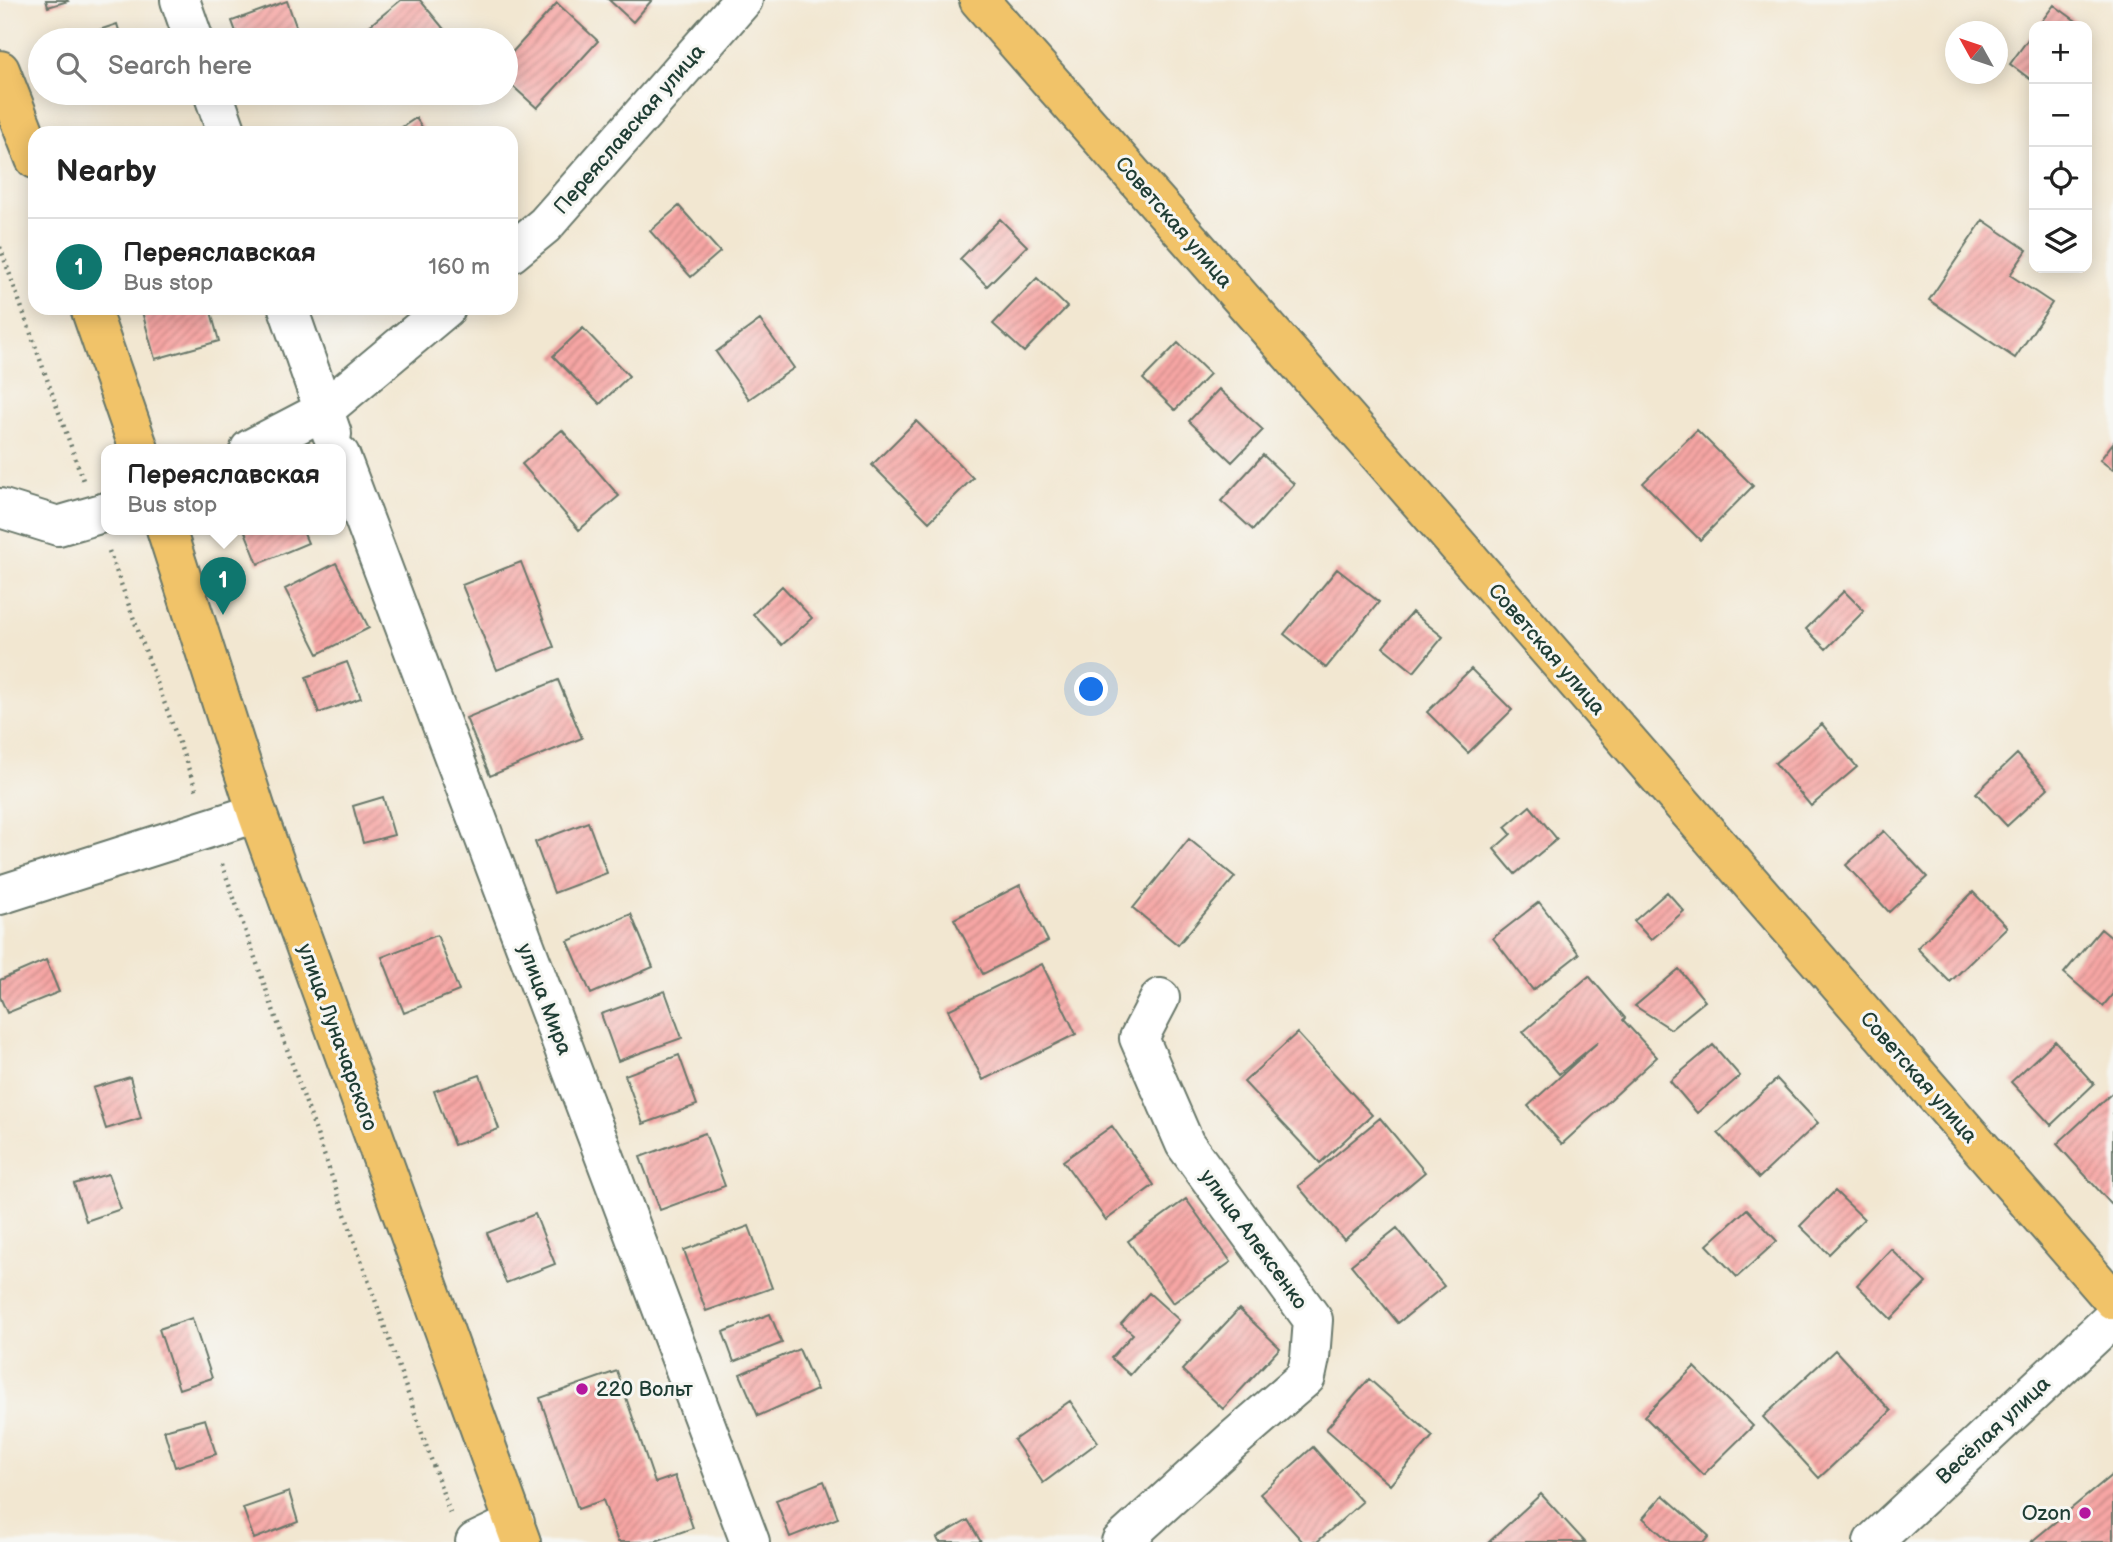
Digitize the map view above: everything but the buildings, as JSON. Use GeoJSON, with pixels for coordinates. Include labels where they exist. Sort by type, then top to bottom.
{"type":"FeatureCollection","features":[{"type":"Feature","properties":{"kind":"main road","name":"Советская улица"},"geometry":{"type":"LineString","coordinates":[[979,0],[1394,472],[2113,1300]]}},
{"type":"Feature","properties":{"kind":"main road"},"geometry":{"type":"LineString","coordinates":[[0,70],[28,141]]}},
{"type":"Feature","properties":{"kind":"main road"},"geometry":{"type":"LineString","coordinates":[[92,315],[137,444]]}},
{"type":"Feature","properties":{"kind":"main road","name":"улица Луначарского"},"geometry":{"type":"LineString","coordinates":[[168,535],[257,813],[518,1532]]}},
{"type":"Feature","properties":{"kind":"street"},"geometry":{"type":"LineString","coordinates":[[180,0],[190,28]]}},
{"type":"Feature","properties":{"kind":"street","name":"Переяславская улица"},"geometry":{"type":"LineString","coordinates":[[518,247],[545,225],[743,0]]}},
{"type":"Feature","properties":{"kind":"street"},"geometry":{"type":"LineString","coordinates":[[216,105],[224,126]]}},
{"type":"Feature","properties":{"kind":"street"},"geometry":{"type":"LineString","coordinates":[[290,315],[336,444]]}},
{"type":"Feature","properties":{"kind":"street"},"geometry":{"type":"LineString","coordinates":[[260,444],[324,411],[438,315]]}},
{"type":"Feature","properties":{"kind":"street","name":"улица Мира"},"geometry":{"type":"LineString","coordinates":[[346,471],[750,1542]]}},
{"type":"Feature","properties":{"kind":"street"},"geometry":{"type":"LineString","coordinates":[[0,508],[58,526],[101,513]]}},
{"type":"Feature","properties":{"kind":"street"},"geometry":{"type":"LineString","coordinates":[[0,895],[257,813]]}},
{"type":"Feature","properties":{"kind":"street","name":"улица Алексенко"},"geometry":{"type":"LineString","coordinates":[[1121,1542],[1306,1377],[1313,1320],[1185,1144],[1139,1038],[1160,998]]}},
{"type":"Feature","properties":{"kind":"street","name":"Весёлая улица"},"geometry":{"type":"LineString","coordinates":[[1873,1542],[2113,1318]]}},
{"type":"Feature","properties":{"kind":"street"},"geometry":{"type":"LineString","coordinates":[[463,1529],[518,1532]]}},
{"type":"Feature","properties":{"kind":"path"},"geometry":{"type":"LineString","coordinates":[[0,247],[101,513]]}},
{"type":"Feature","properties":{"kind":"path"},"geometry":{"type":"LineString","coordinates":[[109,535],[208,829],[463,1529]]}},
{"type":"Feature","properties":{"kind":"place","name":"Переяславская"},"geometry":{"type":"Point","coordinates":[223,615]}},
{"type":"Feature","properties":{"kind":"place","name":"220 Вольт"},"geometry":{"type":"Point","coordinates":[582,1389]}},
{"type":"Feature","properties":{"kind":"place","name":"Ozon"},"geometry":{"type":"Point","coordinates":[2085,1513]}}]}
